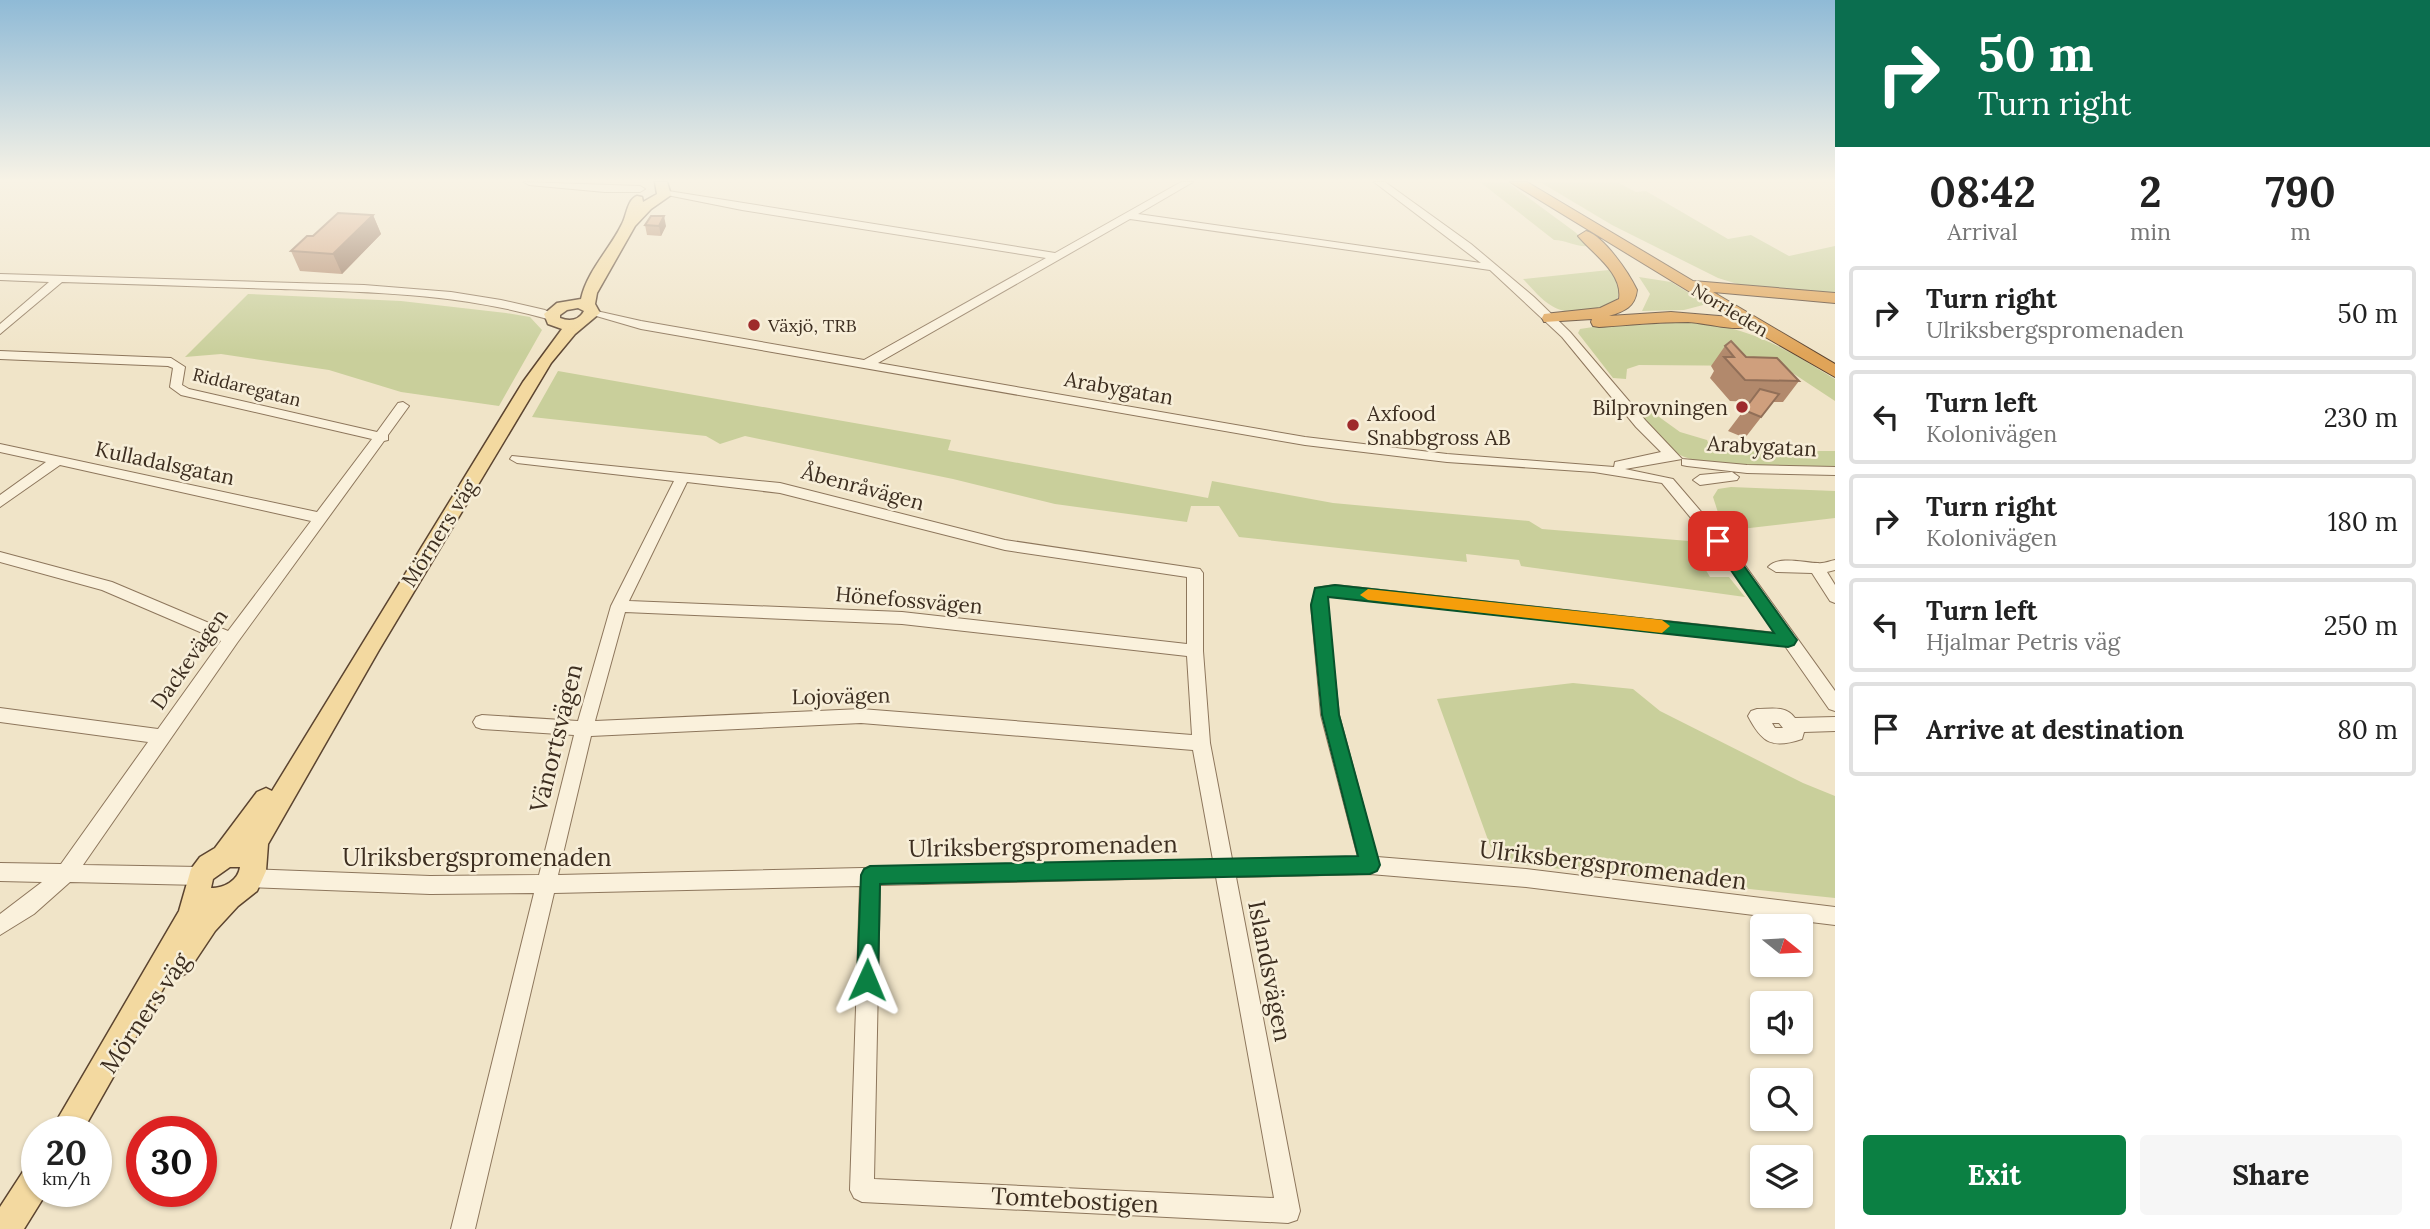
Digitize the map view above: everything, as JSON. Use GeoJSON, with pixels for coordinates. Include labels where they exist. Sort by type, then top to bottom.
{"type":"FeatureCollection","features":[{"type":"Feature","properties":{"kind":"highway"},"geometry":{"type":"LineString","coordinates":[[1554,322],[1608,313],[1625,304],[1630,292],[1624,277],[1613,262],[1588,239]]}},
{"type":"Feature","properties":{"kind":"highway","name":"Norrleden"},"geometry":{"type":"LineString","coordinates":[[1612,239],[1835,372]]}},
{"type":"Feature","properties":{"kind":"highway","name":"Norrleden"},"geometry":{"type":"LineString","coordinates":[[1620,239],[1835,367]]}},
{"type":"Feature","properties":{"kind":"highway"},"geometry":{"type":"LineString","coordinates":[[1679,275],[1716,288],[1835,298]]}},
{"type":"Feature","properties":{"kind":"highway"},"geometry":{"type":"LineString","coordinates":[[1554,322],[1700,318],[1727,320],[1771,334]]}},
{"type":"Feature","properties":{"kind":"main road","name":"Mörners väg"},"geometry":{"type":"LineString","coordinates":[[251,869],[258,839],[346,682],[531,384],[569,329],[586,316],[588,297],[620,239]]}},
{"type":"Feature","properties":{"kind":"main road","name":"Mörners väg"},"geometry":{"type":"LineString","coordinates":[[531,384],[558,330],[559,313],[578,297],[611,254]]}},
{"type":"Feature","properties":{"kind":"main road"},"geometry":{"type":"LineString","coordinates":[[559,313],[586,316]]}},
{"type":"Feature","properties":{"kind":"main road","name":"Mörners väg"},"geometry":{"type":"LineString","coordinates":[[224,856],[346,682]]}},
{"type":"Feature","properties":{"kind":"main road"},"geometry":{"type":"LineString","coordinates":[[240,854],[251,869],[243,888],[228,898],[210,901],[199,884],[209,866],[224,856],[240,854]]}},
{"type":"Feature","properties":{"kind":"main road","name":"Mörners väg"},"geometry":{"type":"LineString","coordinates":[[74,1116],[188,920],[199,884]]}},
{"type":"Feature","properties":{"kind":"main road","name":"Mörners väg"},"geometry":{"type":"LineString","coordinates":[[76,1116],[206,922],[228,898]]}},
{"type":"Feature","properties":{"kind":"main road"},"geometry":{"type":"LineString","coordinates":[[5,1229],[21,1204]]}},
{"type":"Feature","properties":{"kind":"street"},"geometry":{"type":"LineString","coordinates":[[950,239],[1055,256]]}},
{"type":"Feature","properties":{"kind":"street"},"geometry":{"type":"LineString","coordinates":[[865,365],[1085,239]]}},
{"type":"Feature","properties":{"kind":"street"},"geometry":{"type":"LineString","coordinates":[[1295,239],[1493,267]]}},
{"type":"Feature","properties":{"kind":"street"},"geometry":{"type":"LineString","coordinates":[[1456,239],[1493,267],[1554,322],[1631,415],[1680,459],[1698,471],[1698,482],[1694,491],[1711,532]]}},
{"type":"Feature","properties":{"kind":"street"},"geometry":{"type":"LineString","coordinates":[[0,277],[364,288],[451,295],[559,313]]}},
{"type":"Feature","properties":{"kind":"street"},"geometry":{"type":"LineString","coordinates":[[0,330],[58,280]]}},
{"type":"Feature","properties":{"kind":"street","name":"Arabygatan"},"geometry":{"type":"LineString","coordinates":[[586,316],[1318,443],[1447,458],[1594,468],[1684,486],[1717,477],[1835,479]]}},
{"type":"Feature","properties":{"kind":"street","name":"Riddaregatan"},"geometry":{"type":"LineString","coordinates":[[0,355],[171,362],[179,367],[176,387],[185,392],[383,437]]}},
{"type":"Feature","properties":{"kind":"street","name":"Dackevägen"},"geometry":{"type":"LineString","coordinates":[[0,925],[27,907],[65,873],[230,639],[383,437],[403,406]]}},
{"type":"Feature","properties":{"kind":"street"},"geometry":{"type":"LineString","coordinates":[[1631,415],[1650,459],[1650,469],[1711,532],[1835,704]]}},
{"type":"Feature","properties":{"kind":"street","name":"Kulladalsgatan"},"geometry":{"type":"LineString","coordinates":[[0,448],[321,518]]}},
{"type":"Feature","properties":{"kind":"street","name":"Arabygatan"},"geometry":{"type":"LineString","coordinates":[[1594,468],[1660,455],[1735,469],[1835,471]]}},
{"type":"Feature","properties":{"kind":"street","name":"Åbenråvägen"},"geometry":{"type":"LineString","coordinates":[[517,459],[780,488],[1005,545],[1195,573]]}},
{"type":"Feature","properties":{"kind":"street"},"geometry":{"type":"LineString","coordinates":[[0,502],[57,461]]}},
{"type":"Feature","properties":{"kind":"street","name":"Vänortsvägen"},"geometry":{"type":"LineString","coordinates":[[463,1229],[584,729],[619,606],[683,476]]}},
{"type":"Feature","properties":{"kind":"street"},"geometry":{"type":"LineString","coordinates":[[0,557],[107,586],[230,639]]}},
{"type":"Feature","properties":{"kind":"street"},"geometry":{"type":"LineString","coordinates":[[1776,567],[1808,566],[1817,569],[1835,565]]}},
{"type":"Feature","properties":{"kind":"street"},"geometry":{"type":"LineString","coordinates":[[1817,569],[1835,597]]}},
{"type":"Feature","properties":{"kind":"street","name":"Islandsvägen"},"geometry":{"type":"LineString","coordinates":[[1195,573],[1195,651],[1201,743],[1289,1211]]}},
{"type":"Feature","properties":{"kind":"street"},"geometry":{"type":"LineString","coordinates":[[1370,865],[1330,715],[1319,605],[1321,592],[1348,592],[1788,640]]}},
{"type":"Feature","properties":{"kind":"street","name":"Hönefossvägen"},"geometry":{"type":"LineString","coordinates":[[619,606],[902,618],[1195,651]]}},
{"type":"Feature","properties":{"kind":"street"},"geometry":{"type":"LineString","coordinates":[[0,715],[162,737]]}},
{"type":"Feature","properties":{"kind":"street","name":"Lojovägen"},"geometry":{"type":"LineString","coordinates":[[482,722],[584,729],[861,716],[1201,743]]}},
{"type":"Feature","properties":{"kind":"street"},"geometry":{"type":"LineString","coordinates":[[1790,724],[1835,724]]}},
{"type":"Feature","properties":{"kind":"street","name":"Ulriksbergspromenaden"},"geometry":{"type":"LineString","coordinates":[[251,869],[430,885],[1224,866],[1370,865],[1526,878],[1835,916]]}},
{"type":"Feature","properties":{"kind":"street"},"geometry":{"type":"LineString","coordinates":[[0,872],[65,873],[199,884]]}},
{"type":"Feature","properties":{"kind":"street","name":"Tomtebostigen"},"geometry":{"type":"LineString","coordinates":[[870,875],[862,1190],[1289,1211]]}},
{"type":"Feature","properties":{"kind":"green space"},"geometry":{"type":"Polygon","coordinates":[[[1583,239],[1590,246],[1581,246],[1554,240],[1583,239]]]}},
{"type":"Feature","properties":{"kind":"green space"},"geometry":{"type":"Polygon","coordinates":[[[1641,239],[1759,239],[1789,256],[1835,246],[1835,293],[1747,287],[1718,278],[1641,239]]]}},
{"type":"Feature","properties":{"kind":"green space"},"geometry":{"type":"Polygon","coordinates":[[[1609,270],[1618,284],[1617,300],[1602,307],[1576,312],[1552,306],[1523,279],[1609,270]]]}},
{"type":"Feature","properties":{"kind":"green space"},"geometry":{"type":"Polygon","coordinates":[[[1639,277],[1671,282],[1707,304],[1684,310],[1642,311],[1650,294],[1639,277]]]}},
{"type":"Feature","properties":{"kind":"green space"},"geometry":{"type":"Polygon","coordinates":[[[248,294],[401,301],[506,313],[530,317],[542,330],[499,406],[401,392],[329,370],[221,354],[185,357],[248,294]]]}},
{"type":"Feature","properties":{"kind":"green space"},"geometry":{"type":"Polygon","coordinates":[[[1692,322],[1751,334],[1799,358],[1835,379],[1835,401],[1794,374],[1767,366],[1639,365],[1627,369],[1626,379],[1613,378],[1578,333],[1580,329],[1593,327],[1692,322]]]}},
{"type":"Feature","properties":{"kind":"green space"},"geometry":{"type":"Polygon","coordinates":[[[558,371],[951,440],[948,450],[1208,498],[1212,481],[1333,503],[1529,521],[1542,529],[1701,542],[1715,561],[1704,567],[1710,577],[1729,577],[1745,597],[1521,566],[1519,560],[1466,554],[1467,562],[1239,537],[1219,506],[1191,506],[1187,522],[1055,504],[953,479],[745,436],[720,444],[706,436],[532,417],[558,371]]]}},
{"type":"Feature","properties":{"kind":"green space"},"geometry":{"type":"Polygon","coordinates":[[[1646,412],[1655,414],[1680,432],[1707,440],[1709,445],[1753,451],[1835,451],[1835,467],[1749,467],[1702,462],[1684,457],[1670,449],[1659,438],[1642,416],[1646,412]]]}},
{"type":"Feature","properties":{"kind":"green space"},"geometry":{"type":"Polygon","coordinates":[[[1731,487],[1835,491],[1835,518],[1724,531],[1713,497],[1718,489],[1731,487]]]}},
{"type":"Feature","properties":{"kind":"green space"},"geometry":{"type":"Polygon","coordinates":[[[1573,683],[1633,689],[1660,711],[1803,783],[1835,796],[1835,898],[1496,862],[1437,699],[1573,683]]]}},
{"type":"Feature","properties":{"kind":"building"},"geometry":{"type":"Polygon","coordinates":[[[303,239],[348,239],[333,254],[291,251],[303,239]]]}},
{"type":"Feature","properties":{"kind":"building"},"geometry":{"type":"Polygon","coordinates":[[[1731,341],[1746,357],[1777,358],[1799,381],[1745,380],[1724,357],[1734,357],[1725,346],[1731,341]]]}},
{"type":"Feature","properties":{"kind":"building"},"geometry":{"type":"Polygon","coordinates":[[[1760,389],[1779,394],[1761,417],[1744,410],[1760,389]]]}},
{"type":"Feature","properties":{"kind":"slow traffic"},"geometry":{"type":"LineString","coordinates":[[1368,595],[1662,626]]}},
{"type":"Feature","properties":{"kind":"place","name":"Växjö, TRB"},"geometry":{"type":"Point","coordinates":[754,325]}},
{"type":"Feature","properties":{"kind":"place","name":"Bilprovningen"},"geometry":{"type":"Point","coordinates":[1742,407]}},
{"type":"Feature","properties":{"kind":"place","name":"Axfood Snabbgross AB"},"geometry":{"type":"Point","coordinates":[1353,425]}},
{"type":"Feature","properties":{"kind":"route"},"geometry":{"type":"LineString","coordinates":[[867,980],[870,875],[1370,865],[1330,715],[1319,605],[1321,592],[1335,591],[1788,640],[1718,541]]}}]}
